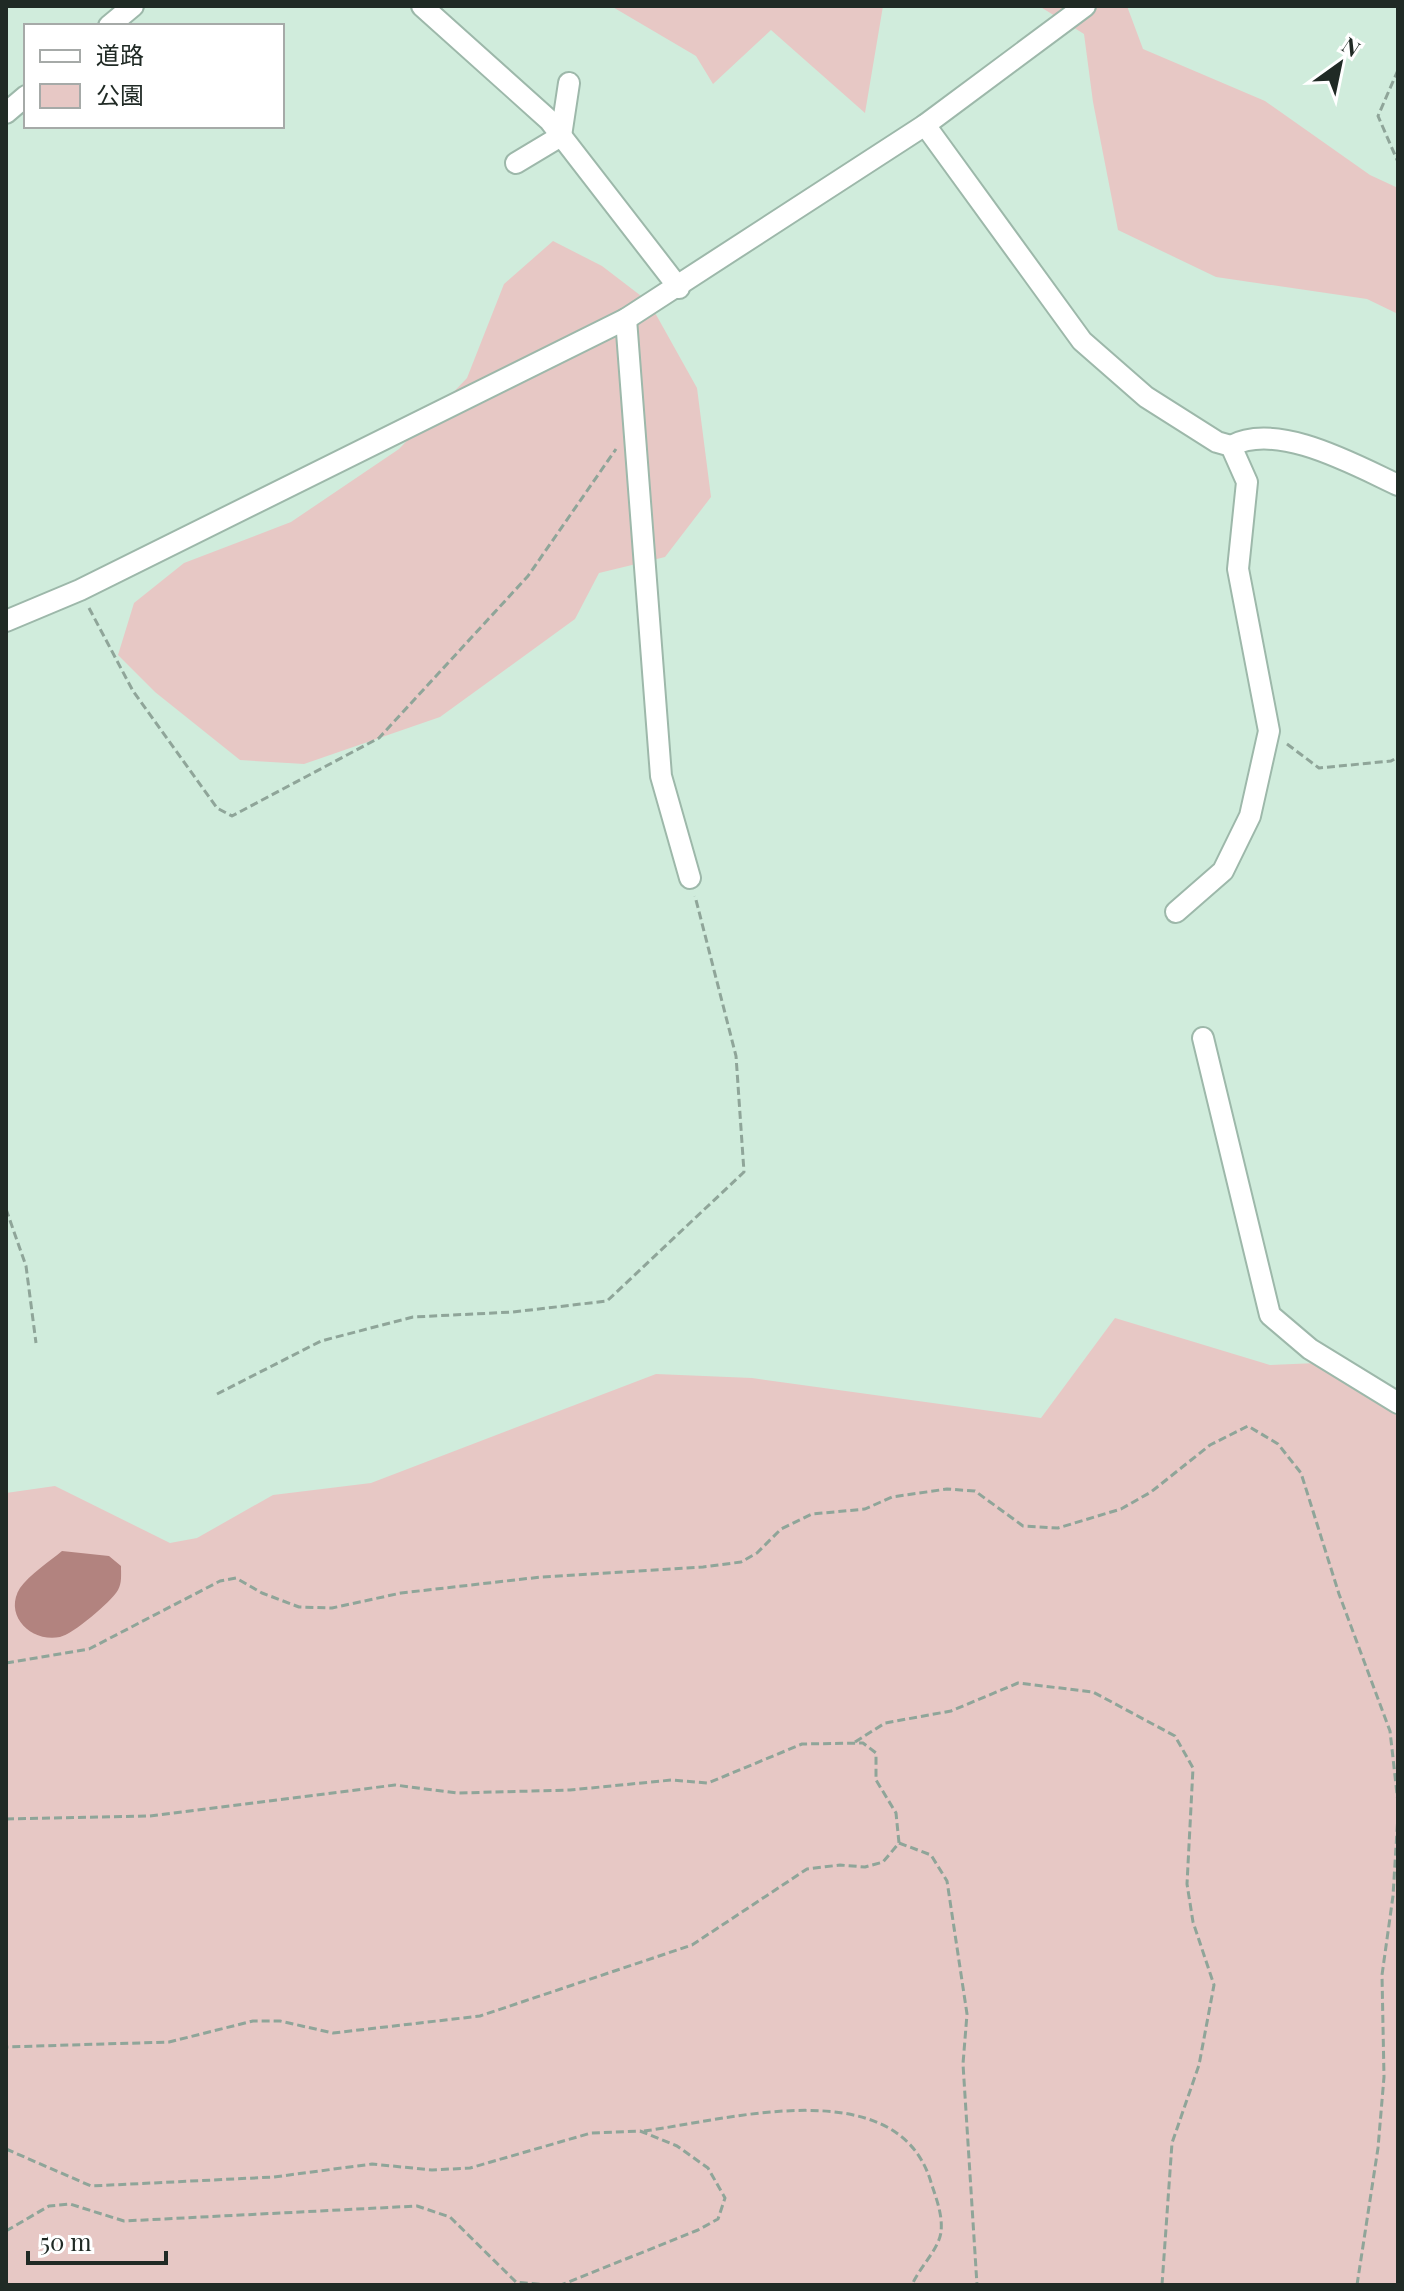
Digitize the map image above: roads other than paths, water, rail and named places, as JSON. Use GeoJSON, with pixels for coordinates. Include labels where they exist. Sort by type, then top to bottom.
{"type":"FeatureCollection","features":[{"type":"Feature","properties":{"kind":"street"},"geometry":{"type":"LineString","coordinates":[[111,24],[133,6]]}},
{"type":"Feature","properties":{"kind":"street"},"geometry":{"type":"LineString","coordinates":[[422,6],[549,120],[679,288]]}},
{"type":"Feature","properties":{"kind":"street"},"geometry":{"type":"LineString","coordinates":[[6,621],[80,590],[626,319],[679,288],[925,125],[1085,6]]}},
{"type":"Feature","properties":{"kind":"street"},"geometry":{"type":"LineString","coordinates":[[561,136],[569,83]]}},
{"type":"Feature","properties":{"kind":"street"},"geometry":{"type":"LineString","coordinates":[[6,113],[24,98]]}},
{"type":"Feature","properties":{"kind":"street"},"geometry":{"type":"LineString","coordinates":[[925,125],[1082,341],[1146,397],[1217,442],[1231,446],[1247,438],[1297,442],[1398,485]]}},
{"type":"Feature","properties":{"kind":"street"},"geometry":{"type":"LineString","coordinates":[[516,163],[561,136]]}},
{"type":"Feature","properties":{"kind":"street"},"geometry":{"type":"LineString","coordinates":[[626,319],[661,776],[690,878]]}},
{"type":"Feature","properties":{"kind":"street"},"geometry":{"type":"LineString","coordinates":[[1176,912],[1223,871],[1250,816],[1269,731],[1238,569],[1247,482],[1231,446]]}},
{"type":"Feature","properties":{"kind":"street"},"geometry":{"type":"LineString","coordinates":[[1203,1038],[1270,1315],[1310,1349],[1398,1403]]}}]}
